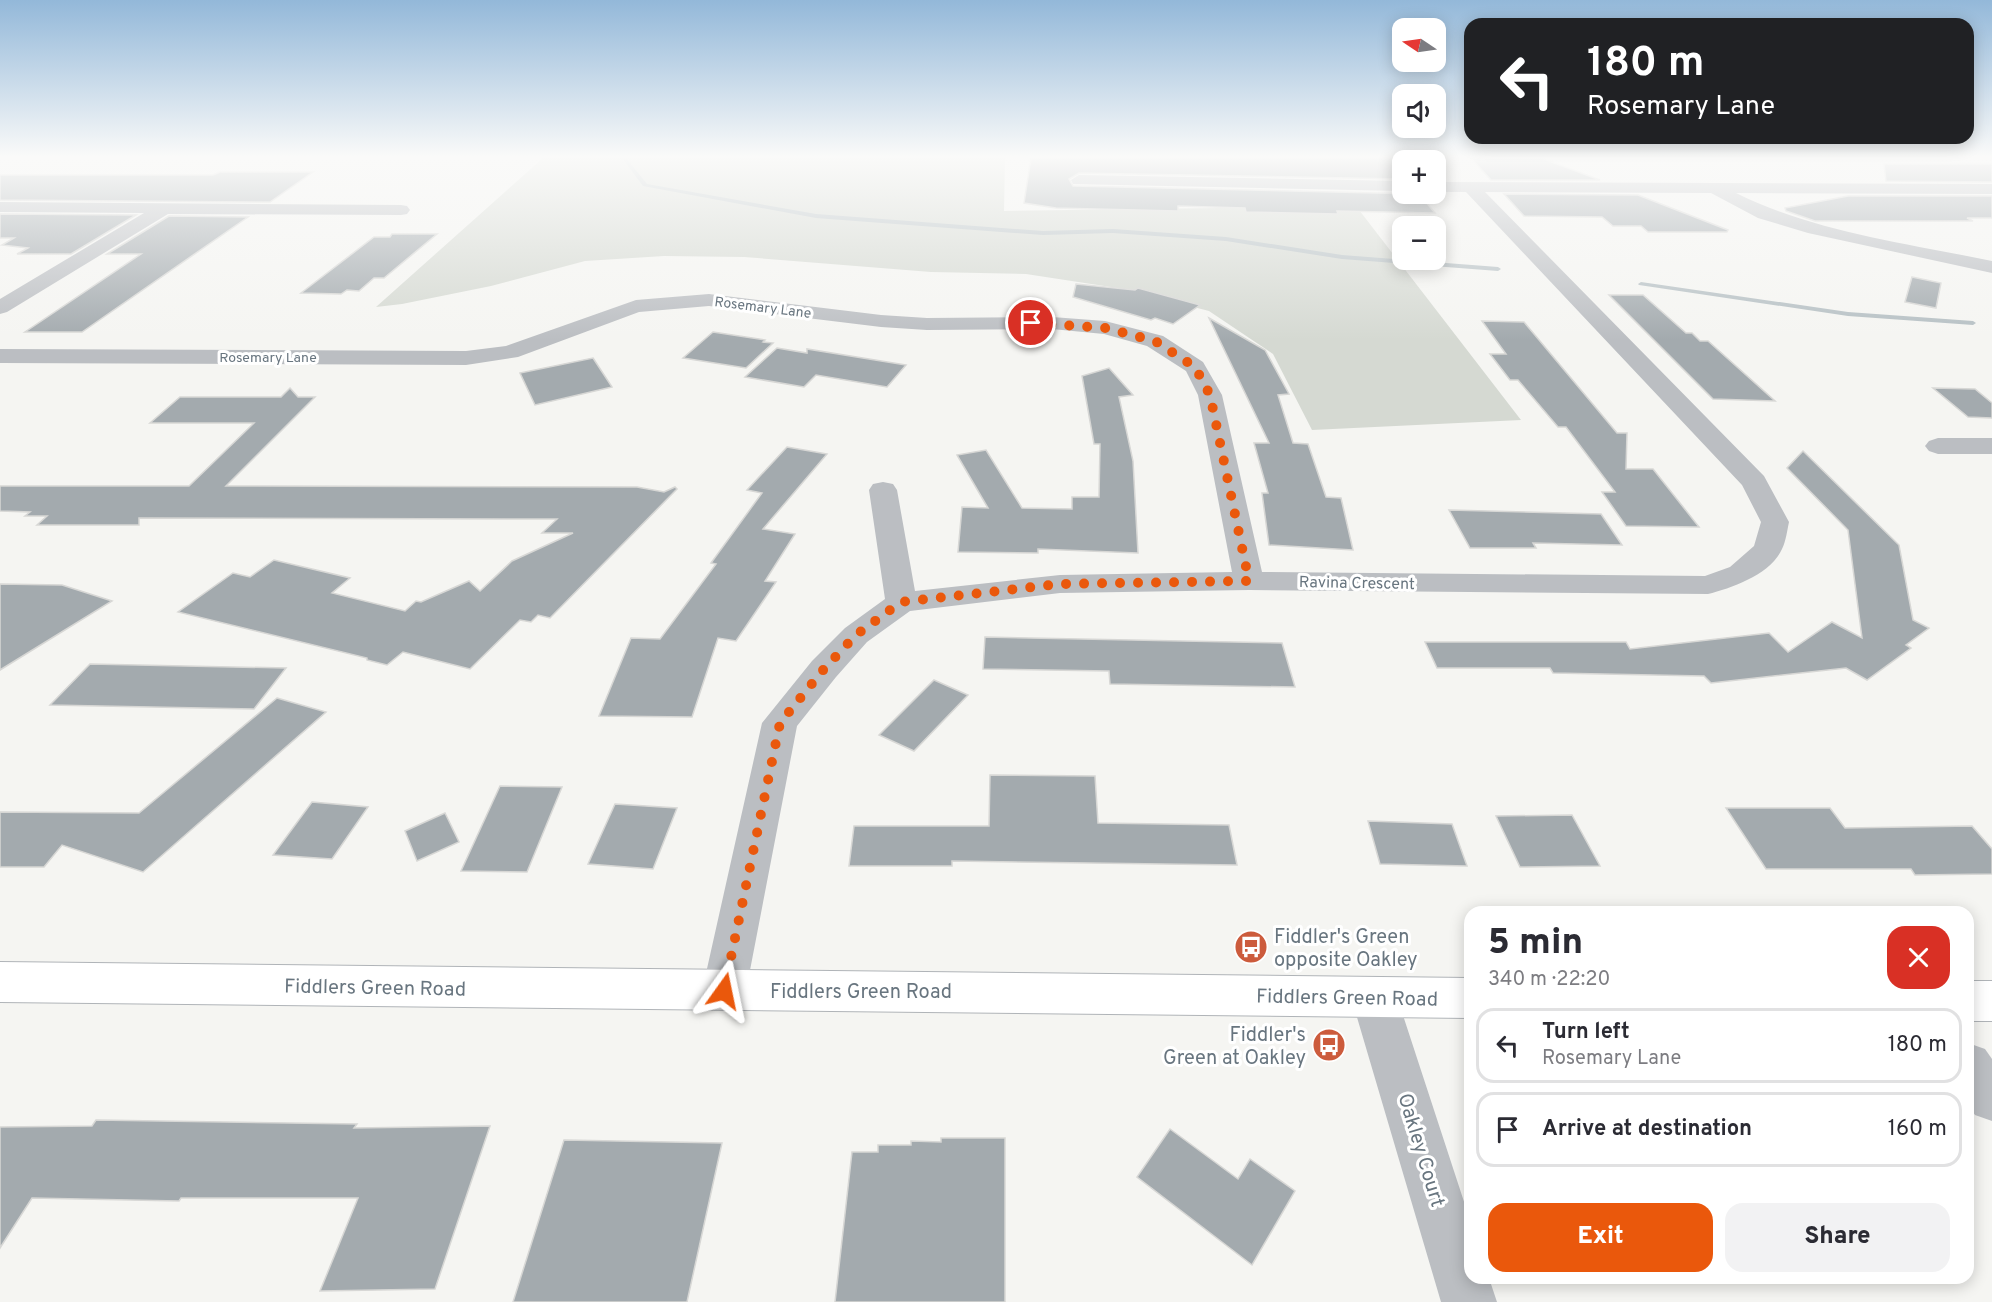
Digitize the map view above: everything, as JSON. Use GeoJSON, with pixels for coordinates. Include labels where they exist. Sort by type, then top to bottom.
{"type":"FeatureCollection","features":[{"type":"Feature","properties":{"kind":"main road","name":"Fiddlers Green Road"},"geometry":{"type":"LineString","coordinates":[[0,982],[1464,998]]}},
{"type":"Feature","properties":{"kind":"main road"},"geometry":{"type":"LineString","coordinates":[[1974,1001],[1992,1000]]}},
{"type":"Feature","properties":{"kind":"street"},"geometry":{"type":"LineString","coordinates":[[0,308],[147,219]]}},
{"type":"Feature","properties":{"kind":"street","name":"Ravina Crescent"},"geometry":{"type":"LineString","coordinates":[[724,991],[780,723],[824,669],[856,635],[901,602],[1060,584],[1249,581],[1708,585],[1742,573],[1768,549],[1775,522],[1754,482],[1501,219]]}},
{"type":"Feature","properties":{"kind":"street"},"geometry":{"type":"LineString","coordinates":[[1780,219],[1814,229],[1992,267]]}},
{"type":"Feature","properties":{"kind":"street","name":"Rosemary Lane"},"geometry":{"type":"LineString","coordinates":[[0,356],[466,358],[510,352],[636,306],[709,300],[880,321],[927,324],[1052,323],[1105,328],[1155,341],[1195,367],[1210,395],[1249,581]]}},
{"type":"Feature","properties":{"kind":"street"},"geometry":{"type":"LineString","coordinates":[[1938,446],[1992,446]]}},
{"type":"Feature","properties":{"kind":"street"},"geometry":{"type":"LineString","coordinates":[[883,490],[901,602]]}},
{"type":"Feature","properties":{"kind":"street","name":"Oakley Court"},"geometry":{"type":"LineString","coordinates":[[1374,997],[1469,1302]]}},
{"type":"Feature","properties":{"kind":"street"},"geometry":{"type":"LineString","coordinates":[[1974,1073],[1992,1098]]}},
{"type":"Feature","properties":{"kind":"shaded area"},"geometry":{"type":"Polygon","coordinates":[[[475,219],[1366,219],[1392,253],[1392,270],[1405,270],[1521,420],[1312,430],[1273,354],[1209,311],[1124,289],[1026,274],[931,272],[744,257],[664,256],[585,261],[491,286],[376,307],[475,219]]]}},
{"type":"Feature","properties":{"kind":"building"},"geometry":{"type":"Polygon","coordinates":[[[0,219],[130,219],[71,254],[17,254],[28,248],[2,245],[14,238],[0,238],[0,219]]]}},
{"type":"Feature","properties":{"kind":"building"},"geometry":{"type":"Polygon","coordinates":[[[164,219],[245,219],[82,332],[25,332],[141,254],[107,254],[164,219]]]}},
{"type":"Feature","properties":{"kind":"building"},"geometry":{"type":"Polygon","coordinates":[[[1604,219],[1699,219],[1728,230],[1727,232],[1648,232],[1641,226],[1613,226],[1604,219]]]}},
{"type":"Feature","properties":{"kind":"building"},"geometry":{"type":"Polygon","coordinates":[[[1809,219],[1969,219],[1973,221],[1815,221],[1809,219]]]}},
{"type":"Feature","properties":{"kind":"building"},"geometry":{"type":"Polygon","coordinates":[[[392,234],[437,234],[384,278],[374,278],[359,291],[347,290],[341,294],[301,293],[374,237],[390,237],[392,234]]]}},
{"type":"Feature","properties":{"kind":"building"},"geometry":{"type":"Polygon","coordinates":[[[1912,277],[1941,283],[1936,308],[1905,302],[1912,277]]]}},
{"type":"Feature","properties":{"kind":"building"},"geometry":{"type":"Polygon","coordinates":[[[1076,284],[1135,290],[1138,288],[1200,305],[1173,324],[1155,318],[1151,320],[1073,297],[1076,284]]]}},
{"type":"Feature","properties":{"kind":"building"},"geometry":{"type":"Polygon","coordinates":[[[1609,295],[1643,295],[1686,333],[1692,333],[1700,341],[1708,341],[1775,401],[1713,399],[1609,295]]]}},
{"type":"Feature","properties":{"kind":"building"},"geometry":{"type":"Polygon","coordinates":[[[1209,318],[1265,350],[1289,394],[1278,395],[1293,443],[1308,444],[1326,497],[1341,498],[1353,550],[1269,545],[1262,493],[1268,493],[1254,443],[1269,443],[1209,318]]]}},
{"type":"Feature","properties":{"kind":"building"},"geometry":{"type":"Polygon","coordinates":[[[1482,321],[1524,322],[1617,433],[1627,433],[1626,469],[1653,469],[1699,527],[1626,526],[1602,492],[1615,492],[1566,427],[1558,427],[1518,380],[1510,380],[1490,354],[1506,354],[1482,321]]]}},
{"type":"Feature","properties":{"kind":"building"},"geometry":{"type":"Polygon","coordinates":[[[713,332],[773,343],[746,368],[683,358],[713,332]]]}},
{"type":"Feature","properties":{"kind":"building"},"geometry":{"type":"Polygon","coordinates":[[[777,348],[807,353],[807,349],[906,365],[887,387],[816,375],[804,387],[745,377],[777,348]]]}},
{"type":"Feature","properties":{"kind":"building"},"geometry":{"type":"Polygon","coordinates":[[[593,358],[612,387],[535,405],[520,373],[593,358]]]}},
{"type":"Feature","properties":{"kind":"building"},"geometry":{"type":"Polygon","coordinates":[[[1109,368],[1133,395],[1119,397],[1133,461],[1138,553],[1038,549],[1038,553],[958,552],[962,507],[988,508],[957,455],[986,450],[1022,508],[1072,509],[1072,497],[1099,497],[1100,444],[1094,444],[1082,376],[1109,368]]]}},
{"type":"Feature","properties":{"kind":"building"},"geometry":{"type":"Polygon","coordinates":[[[290,388],[298,397],[315,397],[226,486],[637,487],[664,492],[675,487],[677,489],[550,618],[538,615],[531,622],[520,620],[470,669],[403,652],[387,665],[367,660],[367,658],[178,612],[233,573],[250,577],[274,560],[350,578],[332,593],[405,611],[416,601],[421,602],[469,581],[480,591],[512,561],[573,533],[542,533],[557,519],[139,518],[139,525],[37,525],[47,516],[25,516],[30,512],[0,511],[0,486],[189,486],[254,423],[150,423],[180,397],[281,397],[290,388]]]}},
{"type":"Feature","properties":{"kind":"building"},"geometry":{"type":"Polygon","coordinates":[[[1933,388],[1975,389],[1992,403],[1992,418],[1968,417],[1933,388]]]}},
{"type":"Feature","properties":{"kind":"building"},"geometry":{"type":"Polygon","coordinates":[[[787,447],[827,454],[763,529],[795,534],[765,581],[776,582],[736,641],[718,638],[692,717],[599,716],[631,638],[660,639],[716,564],[711,563],[762,493],[747,490],[787,447]]]}},
{"type":"Feature","properties":{"kind":"building"},"geometry":{"type":"Polygon","coordinates":[[[1803,451],[1899,545],[1913,620],[1929,628],[1906,645],[1911,648],[1867,680],[1846,668],[1711,683],[1704,676],[1553,673],[1550,668],[1437,668],[1425,642],[1626,642],[1630,649],[1769,633],[1788,652],[1832,622],[1862,638],[1848,530],[1787,468],[1803,451]]]}},
{"type":"Feature","properties":{"kind":"building"},"geometry":{"type":"Polygon","coordinates":[[[1449,510],[1601,514],[1622,545],[1533,543],[1536,548],[1470,548],[1449,510]]]}},
{"type":"Feature","properties":{"kind":"building"},"geometry":{"type":"Polygon","coordinates":[[[0,584],[62,585],[112,601],[0,670],[0,584]]]}},
{"type":"Feature","properties":{"kind":"building"},"geometry":{"type":"Polygon","coordinates":[[[985,637],[1282,643],[1295,687],[1110,684],[1109,671],[983,669],[985,637]]]}},
{"type":"Feature","properties":{"kind":"building"},"geometry":{"type":"Polygon","coordinates":[[[90,664],[286,668],[254,709],[50,705],[90,664]]]}},
{"type":"Feature","properties":{"kind":"building"},"geometry":{"type":"Polygon","coordinates":[[[934,680],[968,695],[914,751],[879,735],[934,680]]]}},
{"type":"Feature","properties":{"kind":"building"},"geometry":{"type":"Polygon","coordinates":[[[277,698],[326,712],[143,872],[62,845],[44,867],[0,867],[0,812],[139,813],[277,698]]]}},
{"type":"Feature","properties":{"kind":"building"},"geometry":{"type":"Polygon","coordinates":[[[990,775],[1095,776],[1098,823],[1229,825],[1237,865],[952,861],[952,866],[849,866],[854,826],[989,826],[990,775]]]}},
{"type":"Feature","properties":{"kind":"building"},"geometry":{"type":"Polygon","coordinates":[[[500,786],[562,787],[527,872],[461,871],[500,786]]]}},
{"type":"Feature","properties":{"kind":"building"},"geometry":{"type":"Polygon","coordinates":[[[312,802],[368,807],[332,859],[273,855],[312,802]]]}},
{"type":"Feature","properties":{"kind":"building"},"geometry":{"type":"Polygon","coordinates":[[[615,804],[677,808],[653,869],[588,864],[615,804]]]}},
{"type":"Feature","properties":{"kind":"building"},"geometry":{"type":"Polygon","coordinates":[[[1726,808],[1830,808],[1845,828],[1972,826],[1992,849],[1992,874],[1915,875],[1911,869],[1766,869],[1726,808]]]}},
{"type":"Feature","properties":{"kind":"building"},"geometry":{"type":"Polygon","coordinates":[[[445,813],[459,842],[417,861],[405,831],[445,813]]]}},
{"type":"Feature","properties":{"kind":"building"},"geometry":{"type":"Polygon","coordinates":[[[1572,815],[1600,866],[1520,867],[1496,816],[1572,815]]]}},
{"type":"Feature","properties":{"kind":"building"},"geometry":{"type":"Polygon","coordinates":[[[1368,821],[1452,824],[1467,866],[1380,864],[1368,821]]]}},
{"type":"Feature","properties":{"kind":"building"},"geometry":{"type":"Polygon","coordinates":[[[96,1120],[357,1124],[354,1128],[490,1126],[435,1289],[320,1291],[358,1198],[181,1198],[179,1201],[32,1198],[0,1248],[0,1127],[92,1126],[96,1120]]]}},
{"type":"Feature","properties":{"kind":"building"},"geometry":{"type":"Polygon","coordinates":[[[1170,1129],[1238,1179],[1250,1159],[1295,1191],[1252,1265],[1137,1177],[1170,1129]]]}},
{"type":"Feature","properties":{"kind":"building"},"geometry":{"type":"Polygon","coordinates":[[[941,1138],[1005,1138],[1005,1302],[835,1302],[852,1152],[878,1152],[878,1145],[911,1145],[911,1141],[941,1142],[941,1138]]]}},
{"type":"Feature","properties":{"kind":"building"},"geometry":{"type":"Polygon","coordinates":[[[564,1140],[722,1143],[687,1302],[513,1302],[564,1140]]]}},
{"type":"Feature","properties":{"kind":"waterway"},"geometry":{"type":"LineString","coordinates":[[853,219],[1043,233],[1113,231],[1226,239],[1342,257],[1498,269]]}},
{"type":"Feature","properties":{"kind":"waterway"},"geometry":{"type":"LineString","coordinates":[[1641,284],[1848,314],[1973,323]]}},
{"type":"Feature","properties":{"kind":"place","name":"Fiddler's Green opposite Oakley"},"geometry":{"type":"Point","coordinates":[1251,947]}},
{"type":"Feature","properties":{"kind":"place","name":"Fiddler's Green at Oakley"},"geometry":{"type":"Point","coordinates":[1329,1045]}},
{"type":"Feature","properties":{"kind":"route"},"geometry":{"type":"LineString","coordinates":[[724,991],[780,723],[824,669],[856,635],[901,602],[1060,584],[1249,581],[1210,395],[1195,367],[1155,341],[1105,328],[1031,323]]}}]}
